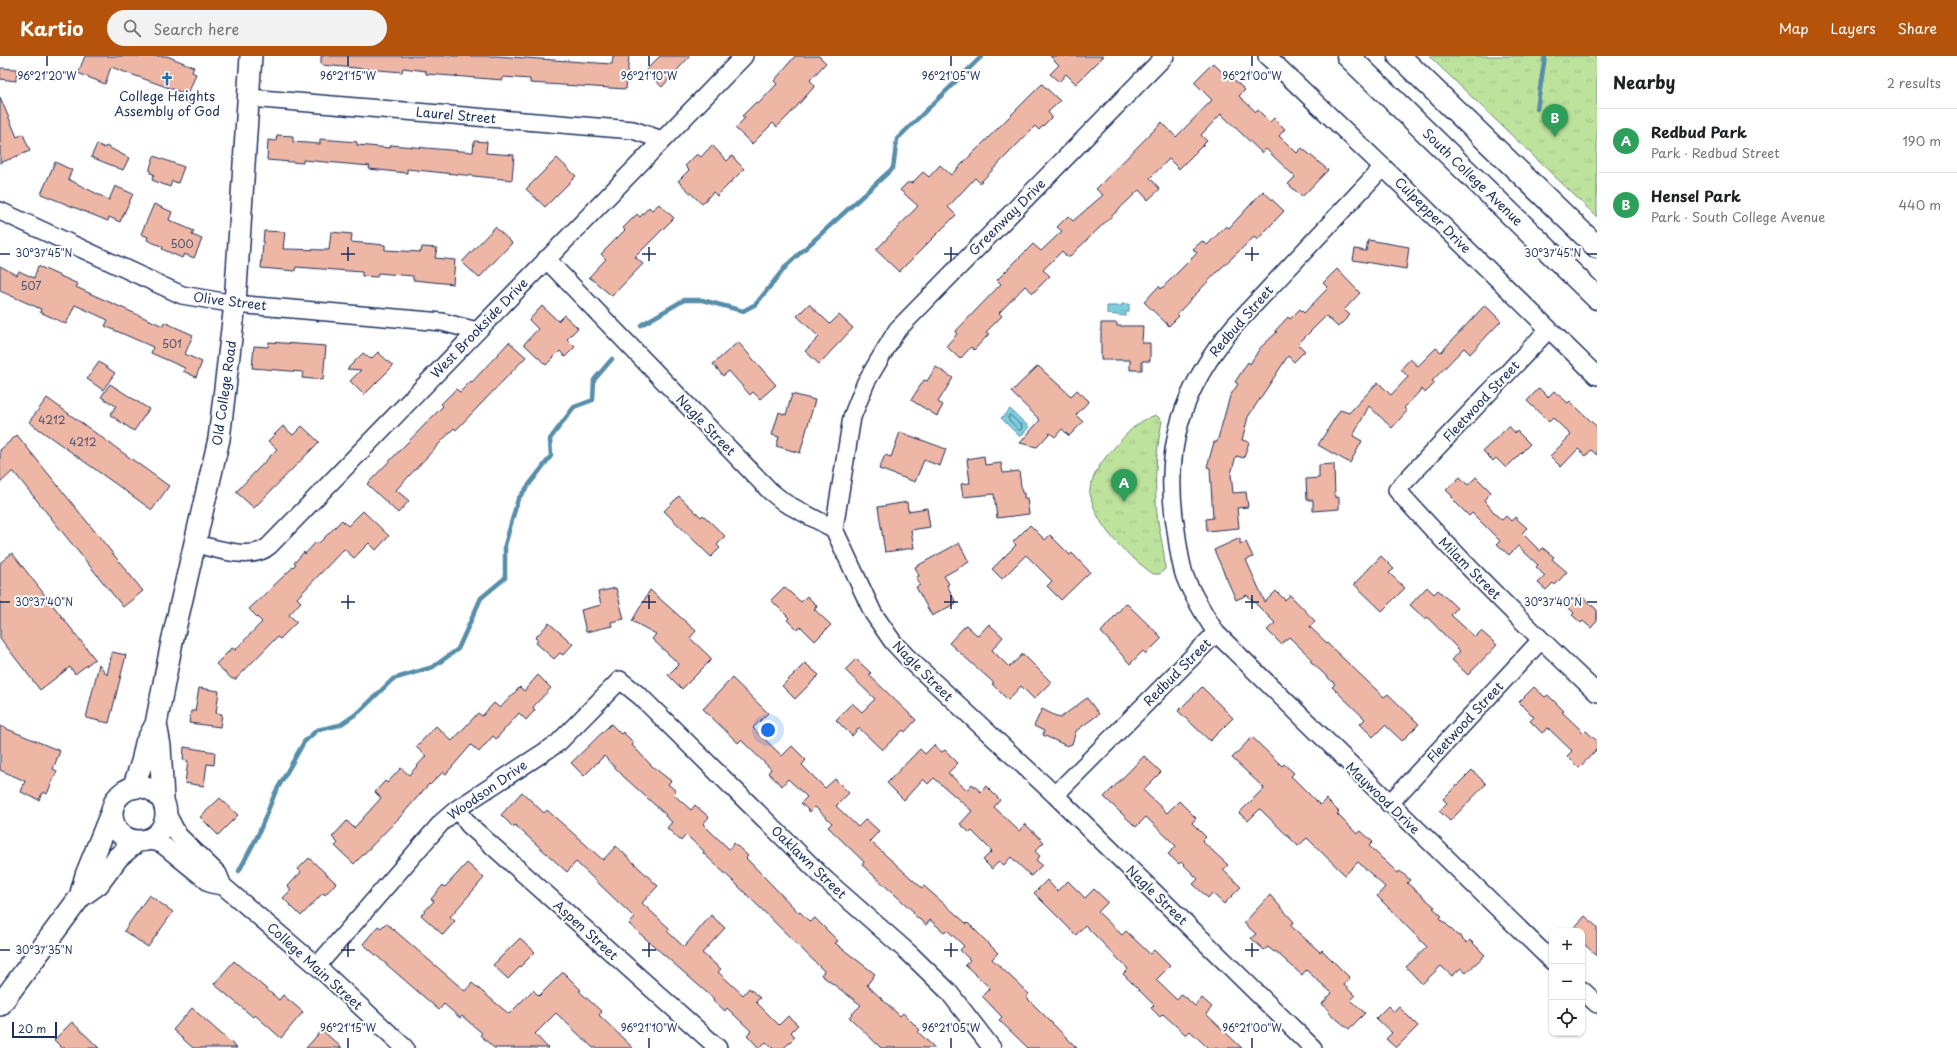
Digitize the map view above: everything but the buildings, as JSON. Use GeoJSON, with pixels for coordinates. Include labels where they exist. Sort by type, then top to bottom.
{"type":"FeatureCollection","features":[{"type":"Feature","properties":{"kind":"main road","name":"South College Avenue"},"geometry":{"type":"LineString","coordinates":[[1348,56],[1597,298]]}},
{"type":"Feature","properties":{"kind":"main road"},"geometry":{"type":"LineString","coordinates":[[1398,56],[1597,247]]}},
{"type":"Feature","properties":{"kind":"street","name":"Old College Road"},"geometry":{"type":"LineString","coordinates":[[133,788],[142,762],[146,743],[156,724],[172,642],[219,439],[235,304],[251,56]]}},
{"type":"Feature","properties":{"kind":"street","name":"West Brookside Drive"},"geometry":{"type":"LineString","coordinates":[[195,544],[244,554],[255,554],[264,550],[744,56]]}},
{"type":"Feature","properties":{"kind":"street","name":"Greenway Drive"},"geometry":{"type":"LineString","coordinates":[[834,529],[852,417],[866,382],[897,330],[1165,56]]}},
{"type":"Feature","properties":{"kind":"street","name":"Culpepper Drive"},"geometry":{"type":"LineString","coordinates":[[1267,56],[1597,376]]}},
{"type":"Feature","properties":{"kind":"street","name":"Laurel Street"},"geometry":{"type":"LineString","coordinates":[[249,98],[633,130],[662,140]]}},
{"type":"Feature","properties":{"kind":"street","name":"Redbud Street"},"geometry":{"type":"LineString","coordinates":[[1055,795],[1216,633],[1198,605],[1185,576],[1172,509],[1172,467],[1182,410],[1196,380],[1215,349],[1235,325],[1383,167]]}},
{"type":"Feature","properties":{"kind":"street","name":"Olive Street"},"geometry":{"type":"LineString","coordinates":[[0,211],[182,295],[235,304],[442,322],[477,331]]}},
{"type":"Feature","properties":{"kind":"street","name":"Nagle Street"},"geometry":{"type":"LineString","coordinates":[[546,259],[770,491],[802,513],[834,529],[873,613],[893,642],[907,657],[1055,795],[1314,1048]]}},
{"type":"Feature","properties":{"kind":"street","name":"Fleetwood Street"},"geometry":{"type":"LineString","coordinates":[[1397,490],[1548,330]]}},
{"type":"Feature","properties":{"kind":"street","name":"Milam Street"},"geometry":{"type":"LineString","coordinates":[[1397,490],[1431,529],[1541,640],[1597,693]]}},
{"type":"Feature","properties":{"kind":"street","name":"Maywood Drive"},"geometry":{"type":"LineString","coordinates":[[1216,633],[1389,804],[1549,958]]}},
{"type":"Feature","properties":{"kind":"street","name":"Fleetwood Street"},"geometry":{"type":"LineString","coordinates":[[1389,804],[1541,640]]}},
{"type":"Feature","properties":{"kind":"street","name":"Woodson Drive"},"geometry":{"type":"LineString","coordinates":[[317,966],[442,822],[457,809],[558,743],[620,680]]}},
{"type":"Feature","properties":{"kind":"street","name":"Oaklawn Street"},"geometry":{"type":"LineString","coordinates":[[620,680],[641,696],[827,881],[910,954],[942,986],[992,1048]]}},
{"type":"Feature","properties":{"kind":"street","name":"Old College Road"},"geometry":{"type":"LineString","coordinates":[[156,724],[160,746],[165,807]]}},
{"type":"Feature","properties":{"kind":"street"},"geometry":{"type":"LineString","coordinates":[[0,1004],[80,897],[98,884],[118,857],[141,841],[154,838],[161,832],[166,823],[165,807],[150,789],[133,788],[119,796],[115,802],[86,875],[80,897]]}},
{"type":"Feature","properties":{"kind":"street","name":"College Main Street"},"geometry":{"type":"LineString","coordinates":[[165,807],[178,836],[218,874],[223,886],[317,966],[405,1048]]}},
{"type":"Feature","properties":{"kind":"street","name":"Aspen Street"},"geometry":{"type":"LineString","coordinates":[[457,809],[469,825],[718,1048]]}},
{"type":"Feature","properties":{"kind":"street"},"geometry":{"type":"LineString","coordinates":[[112,811],[115,827],[121,834],[141,841]]}},
{"type":"Feature","properties":{"kind":"street","name":"College Main Street"},"geometry":{"type":"LineString","coordinates":[[141,841],[156,842],[163,845],[210,884],[223,886]]}},
{"type":"Feature","properties":{"kind":"street"},"geometry":{"type":"LineString","coordinates":[[1585,993],[1597,1004]]}},
{"type":"Feature","properties":{"kind":"green space"},"geometry":{"type":"Polygon","coordinates":[[[1429,56],[1597,56],[1597,217],[1429,56]]]}},
{"type":"Feature","properties":{"kind":"green space"},"geometry":{"type":"Polygon","coordinates":[[[1156,415],[1162,421],[1158,444],[1156,479],[1157,514],[1165,562],[1165,569],[1160,574],[1153,574],[1116,542],[1096,513],[1090,492],[1093,477],[1106,457],[1133,428],[1144,420],[1156,415]]]}},
{"type":"Feature","properties":{"kind":"water"},"geometry":{"type":"Polygon","coordinates":[[[1122,304],[1129,304],[1129,312],[1126,312],[1126,316],[1107,314],[1107,306],[1121,306],[1122,304]]]}},
{"type":"Feature","properties":{"kind":"water"},"geometry":{"type":"Polygon","coordinates":[[[1010,409],[1029,427],[1020,437],[1001,418],[1010,409]]]}},
{"type":"Feature","properties":{"kind":"waterway"},"geometry":{"type":"LineString","coordinates":[[641,325],[684,300],[702,300],[743,311],[756,304],[787,265],[893,168],[897,139],[982,56]]}},
{"type":"Feature","properties":{"kind":"waterway"},"geometry":{"type":"LineString","coordinates":[[1537,109],[1545,56]]}},
{"type":"Feature","properties":{"kind":"waterway"},"geometry":{"type":"LineString","coordinates":[[239,871],[258,835],[275,793],[304,742],[317,730],[340,725],[359,712],[393,679],[433,667],[458,649],[481,598],[505,578],[505,545],[518,499],[551,456],[550,439],[574,407],[593,400],[594,380],[612,359]]}},
{"type":"Feature","properties":{"kind":"place","name":"College Heights Assembly of God"},"geometry":{"type":"Point","coordinates":[167,79]}},
{"type":"Feature","properties":{"kind":"place","name":"Hensel Park"},"geometry":{"type":"Point","coordinates":[1555,137]}},
{"type":"Feature","properties":{"kind":"place","name":"Redbud Park"},"geometry":{"type":"Point","coordinates":[1124,502]}}]}
